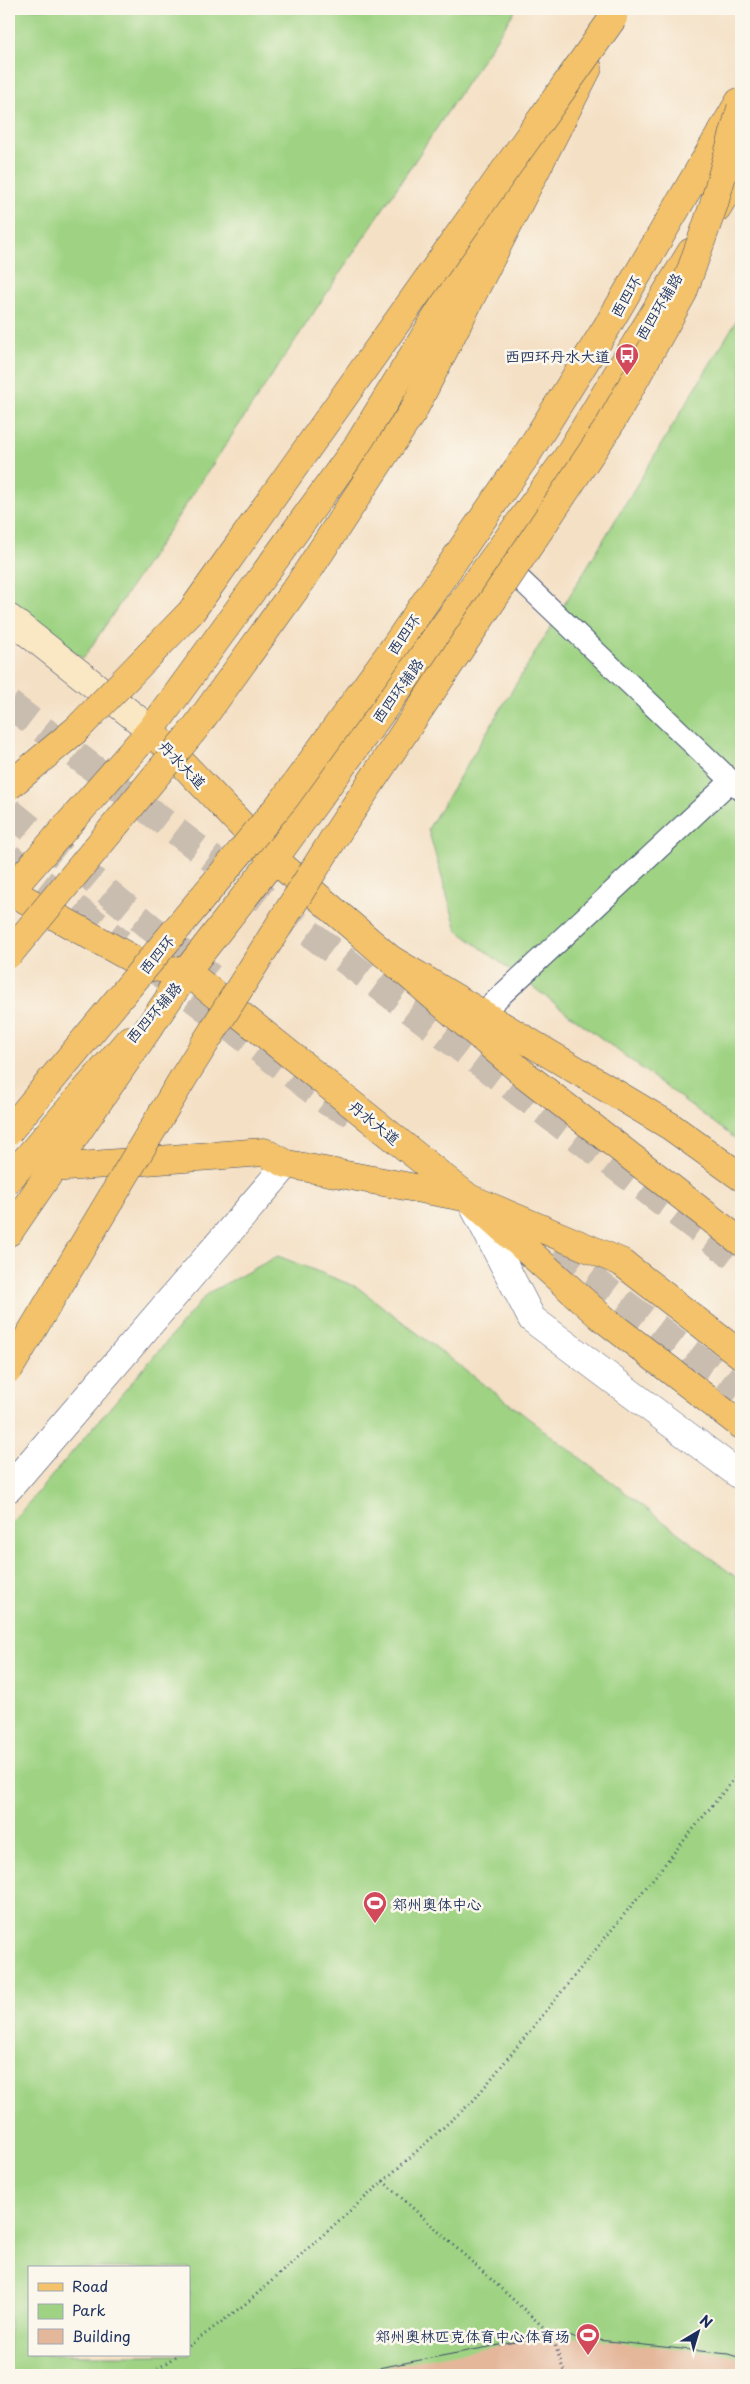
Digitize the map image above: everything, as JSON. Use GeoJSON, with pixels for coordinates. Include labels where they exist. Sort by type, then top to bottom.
{"type":"FeatureCollection","features":[{"type":"Feature","properties":{"kind":"main road"},"geometry":{"type":"LineString","coordinates":[[9,1232],[187,972],[145,966],[9,891],[151,730],[358,445],[546,138],[613,12]]}},
{"type":"Feature","properties":{"kind":"main road"},"geometry":{"type":"LineString","coordinates":[[9,786],[76,730],[191,612],[613,12]]}},
{"type":"Feature","properties":{"kind":"main road"},"geometry":{"type":"LineString","coordinates":[[9,954],[196,727],[302,580],[413,411],[613,12]]}},
{"type":"Feature","properties":{"kind":"main road","name":"西四环"},"geometry":{"type":"LineString","coordinates":[[9,1131],[286,797],[395,646],[526,456],[608,325],[741,98]]}},
{"type":"Feature","properties":{"kind":"main road"},"geometry":{"type":"LineString","coordinates":[[9,1369],[185,1075],[334,838],[610,426],[683,293],[714,204],[741,108]]}},
{"type":"Feature","properties":{"kind":"main road","name":"西四环辅路"},"geometry":{"type":"LineString","coordinates":[[9,1179],[187,972],[274,858],[566,459],[741,168]]}},
{"type":"Feature","properties":{"kind":"main road","name":"丹水大道"},"geometry":{"type":"LineString","coordinates":[[151,730],[274,858],[524,1074],[741,1242]]}},
{"type":"Feature","properties":{"kind":"main road"},"geometry":{"type":"LineString","coordinates":[[392,960],[670,1126],[741,1177]]}},
{"type":"Feature","properties":{"kind":"main road","name":"丹水大道"},"geometry":{"type":"LineString","coordinates":[[187,972],[470,1198],[621,1262],[741,1354]]}},
{"type":"Feature","properties":{"kind":"main road"},"geometry":{"type":"LineString","coordinates":[[53,1168],[264,1152],[287,1164],[470,1198],[600,1316],[741,1424]]}},
{"type":"Feature","properties":{"kind":"street"},"geometry":{"type":"LineString","coordinates":[[9,618],[151,730]]}},
{"type":"Feature","properties":{"kind":"street"},"geometry":{"type":"LineString","coordinates":[[9,1488],[287,1164]]}},
{"type":"Feature","properties":{"kind":"street"},"geometry":{"type":"LineString","coordinates":[[470,1198],[532,1319],[741,1476]]}},
{"type":"Feature","properties":{"kind":"lane"},"geometry":{"type":"LineString","coordinates":[[481,1014],[736,786],[495,556]]}},
{"type":"Feature","properties":{"kind":"path"},"geometry":{"type":"LineString","coordinates":[[190,2345],[248,2302],[474,2100],[741,1770]]}},
{"type":"Feature","properties":{"kind":"path"},"geometry":{"type":"LineString","coordinates":[[383,2181],[552,2335],[566,2375]]}},
{"type":"Feature","properties":{"kind":"path"},"geometry":{"type":"LineString","coordinates":[[150,2375],[176,2356]]}},
{"type":"Feature","properties":{"kind":"green space"},"geometry":{"type":"Polygon","coordinates":[[[9,9],[516,9],[83,659],[9,599],[9,9]]]}},
{"type":"Feature","properties":{"kind":"green space"},"geometry":{"type":"Polygon","coordinates":[[[741,313],[741,1143],[457,930],[428,829],[741,313]]]}},
{"type":"Feature","properties":{"kind":"green space","name":"郑州奥体中心"},"geometry":{"type":"Polygon","coordinates":[[[278,1256],[357,1287],[741,1581],[741,2375],[9,2375],[9,1526],[208,1293],[278,1256]]]}},
{"type":"Feature","properties":{"kind":"building","name":"郑州奥林匹克体育中心体育场"},"geometry":{"type":"Polygon","coordinates":[[[552,2335],[728,2354],[741,2358],[741,2375],[358,2375],[373,2369],[552,2335]]]}},
{"type":"Feature","properties":{"kind":"tunnel"},"geometry":{"type":"LineString","coordinates":[[9,704],[741,1262]]}},
{"type":"Feature","properties":{"kind":"tunnel"},"geometry":{"type":"LineString","coordinates":[[9,811],[211,977]]}},
{"type":"Feature","properties":{"kind":"tunnel"},"geometry":{"type":"LineString","coordinates":[[9,857],[121,943]]}},
{"type":"Feature","properties":{"kind":"tunnel"},"geometry":{"type":"LineString","coordinates":[[159,972],[329,1103],[354,1114]]}},
{"type":"Feature","properties":{"kind":"tunnel"},"geometry":{"type":"LineString","coordinates":[[522,1226],[741,1391]]}},
{"type":"Feature","properties":{"kind":"place","name":"西四环丹水大道"},"geometry":{"type":"Point","coordinates":[627,376]}},
{"type":"Feature","properties":{"kind":"place","name":"郑州奥体中心"},"geometry":{"type":"Point","coordinates":[375,1924]}},
{"type":"Feature","properties":{"kind":"place","name":"郑州奥林匹克体育中心体育场"},"geometry":{"type":"Point","coordinates":[588,2356]}}]}
